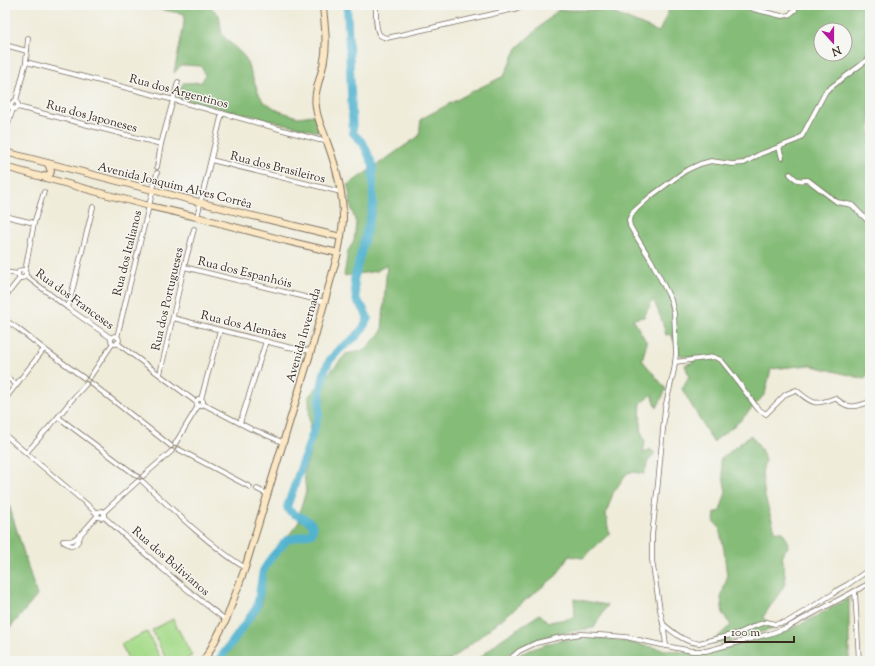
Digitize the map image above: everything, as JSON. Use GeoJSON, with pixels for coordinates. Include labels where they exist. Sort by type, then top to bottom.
{"type":"FeatureCollection","features":[{"type":"Feature","properties":{"kind":"main road","name":"Avenida Invernada"},"geometry":{"type":"LineString","coordinates":[[203,661],[226,620],[245,568],[268,494],[282,442],[311,351],[338,253],[343,216],[341,192],[335,166],[317,116],[315,98],[326,45],[323,5]]}},
{"type":"Feature","properties":{"kind":"main road","name":"Avenida Joaquim Alves Corrêa"},"geometry":{"type":"LineString","coordinates":[[5,152],[200,203],[341,236]]}},
{"type":"Feature","properties":{"kind":"main road"},"geometry":{"type":"LineString","coordinates":[[42,177],[50,174],[51,171],[48,164]]}},
{"type":"Feature","properties":{"kind":"main road"},"geometry":{"type":"LineString","coordinates":[[5,167],[149,206],[338,253]]}},
{"type":"Feature","properties":{"kind":"street"},"geometry":{"type":"LineString","coordinates":[[376,5],[378,33],[387,38],[515,9],[525,5]]}},
{"type":"Feature","properties":{"kind":"street"},"geometry":{"type":"LineString","coordinates":[[744,5],[782,16],[789,15],[795,10],[796,5]]}},
{"type":"Feature","properties":{"kind":"street"},"geometry":{"type":"LineString","coordinates":[[5,104],[16,109],[18,107],[18,103],[16,102],[26,62],[28,38]]}},
{"type":"Feature","properties":{"kind":"street"},"geometry":{"type":"LineString","coordinates":[[5,45],[27,51]]}},
{"type":"Feature","properties":{"kind":"street"},"geometry":{"type":"LineString","coordinates":[[666,646],[652,560],[652,535],[665,408],[674,370],[676,354],[674,314],[671,300],[651,260],[630,226],[630,216],[651,196],[685,171],[700,164],[711,161],[732,164],[744,163],[760,154],[797,140],[802,136],[826,91],[870,58]]}},
{"type":"Feature","properties":{"kind":"street","name":"Rua dos Argentinos"},"geometry":{"type":"LineString","coordinates":[[26,62],[327,141]]}},
{"type":"Feature","properties":{"kind":"street"},"geometry":{"type":"LineString","coordinates":[[157,167],[178,82]]}},
{"type":"Feature","properties":{"kind":"street"},"geometry":{"type":"LineString","coordinates":[[5,133],[12,102],[16,102]]}},
{"type":"Feature","properties":{"kind":"street","name":"Rua dos Japoneses"},"geometry":{"type":"LineString","coordinates":[[18,107],[162,144]]}},
{"type":"Feature","properties":{"kind":"street"},"geometry":{"type":"LineString","coordinates":[[197,217],[222,113]]}},
{"type":"Feature","properties":{"kind":"street"},"geometry":{"type":"LineString","coordinates":[[779,147],[782,158]]}},
{"type":"Feature","properties":{"kind":"street","name":"Rua dos Brasileiros"},"geometry":{"type":"LineString","coordinates":[[211,160],[341,192]]}},
{"type":"Feature","properties":{"kind":"street","name":"Rua dos Italianos"},"geometry":{"type":"LineString","coordinates":[[115,343],[119,340],[117,336],[157,173]]}},
{"type":"Feature","properties":{"kind":"street"},"geometry":{"type":"LineString","coordinates":[[790,174],[795,180],[808,180],[837,202],[852,205],[870,223]]}},
{"type":"Feature","properties":{"kind":"street"},"geometry":{"type":"LineString","coordinates":[[19,276],[24,278],[26,276],[25,271],[34,223],[44,192]]}},
{"type":"Feature","properties":{"kind":"street"},"geometry":{"type":"LineString","coordinates":[[68,308],[93,207]]}},
{"type":"Feature","properties":{"kind":"street"},"geometry":{"type":"LineString","coordinates":[[5,216],[34,223]]}},
{"type":"Feature","properties":{"kind":"street","name":"Rua dos Portugueses"},"geometry":{"type":"LineString","coordinates":[[160,374],[194,229]]}},
{"type":"Feature","properties":{"kind":"street","name":"Rua dos Espanhóis"},"geometry":{"type":"LineString","coordinates":[[184,268],[325,302]]}},
{"type":"Feature","properties":{"kind":"street"},"geometry":{"type":"LineString","coordinates":[[5,297],[19,276],[19,272],[21,270],[25,271]]}},
{"type":"Feature","properties":{"kind":"street","name":"Rua dos Franceses"},"geometry":{"type":"LineString","coordinates":[[5,272],[19,276]]}},
{"type":"Feature","properties":{"kind":"street","name":"Rua dos Franceses"},"geometry":{"type":"LineString","coordinates":[[26,276],[111,338]]}},
{"type":"Feature","properties":{"kind":"street","name":"Rua dos Alemães"},"geometry":{"type":"LineString","coordinates":[[173,318],[311,351]]}},
{"type":"Feature","properties":{"kind":"street"},"geometry":{"type":"LineString","coordinates":[[5,320],[84,378],[84,382],[88,383],[172,447],[175,451],[178,449],[250,487]]}},
{"type":"Feature","properties":{"kind":"street"},"geometry":{"type":"LineString","coordinates":[[81,533],[100,511],[104,515],[139,480],[144,478],[143,476],[172,447],[199,404],[198,399],[201,399],[220,330]]}},
{"type":"Feature","properties":{"kind":"street"},"geometry":{"type":"LineString","coordinates":[[26,453],[91,380],[90,377],[115,343],[111,341],[111,338],[117,336]]}},
{"type":"Feature","properties":{"kind":"street"},"geometry":{"type":"LineString","coordinates":[[240,423],[266,341]]}},
{"type":"Feature","properties":{"kind":"street","name":"Rua dos Franceses"},"geometry":{"type":"LineString","coordinates":[[115,343],[160,374],[199,404],[282,442]]}},
{"type":"Feature","properties":{"kind":"street"},"geometry":{"type":"LineString","coordinates":[[5,399],[44,349]]}},
{"type":"Feature","properties":{"kind":"street"},"geometry":{"type":"LineString","coordinates":[[675,362],[714,357],[720,360],[758,409],[766,414],[786,394],[796,390],[811,402],[816,404],[835,398],[847,406],[857,406],[870,402]]}},
{"type":"Feature","properties":{"kind":"street"},"geometry":{"type":"LineString","coordinates":[[5,376],[17,385]]}},
{"type":"Feature","properties":{"kind":"street"},"geometry":{"type":"LineString","coordinates":[[84,378],[90,377]]}},
{"type":"Feature","properties":{"kind":"street"},"geometry":{"type":"LineString","coordinates":[[58,417],[139,480],[228,557],[245,568]]}},
{"type":"Feature","properties":{"kind":"street"},"geometry":{"type":"LineString","coordinates":[[5,435],[97,515]]}},
{"type":"Feature","properties":{"kind":"street"},"geometry":{"type":"LineString","coordinates":[[257,489],[268,494]]}},
{"type":"Feature","properties":{"kind":"street","name":"Rua dos Bolivianos"},"geometry":{"type":"LineString","coordinates":[[104,515],[158,566],[226,620]]}},
{"type":"Feature","properties":{"kind":"street"},"geometry":{"type":"LineString","coordinates":[[663,624],[684,639],[694,643],[699,643],[738,633],[767,622],[775,624],[787,622],[833,594],[838,589],[849,584],[870,569]]}},
{"type":"Feature","properties":{"kind":"street"},"geometry":{"type":"LineString","coordinates":[[508,661],[519,651],[536,644],[582,634],[626,637],[692,651],[706,651],[786,628],[870,583]]}},
{"type":"Feature","properties":{"kind":"street"},"geometry":{"type":"LineString","coordinates":[[855,591],[859,661]]}},
{"type":"Feature","properties":{"kind":"green space"},"geometry":{"type":"Polygon","coordinates":[[[137,5],[209,5],[219,15],[222,35],[245,57],[258,92],[263,101],[279,111],[298,117],[314,115],[319,132],[178,98],[183,83],[202,82],[205,75],[201,66],[181,65],[174,73],[185,14],[137,5]]]}},
{"type":"Feature","properties":{"kind":"green space"},"geometry":{"type":"Polygon","coordinates":[[[671,5],[744,5],[782,16],[789,15],[796,5],[870,5],[870,369],[865,379],[809,365],[771,369],[765,394],[740,421],[713,442],[682,389],[689,376],[685,365],[693,362],[693,358],[680,355],[671,334],[666,335],[653,299],[644,317],[633,319],[647,343],[642,360],[666,389],[657,408],[652,394],[641,403],[640,415],[642,434],[645,441],[643,454],[649,449],[655,453],[648,461],[644,474],[633,472],[627,473],[613,493],[606,514],[609,534],[583,558],[569,556],[556,576],[449,661],[215,661],[222,651],[253,619],[262,604],[263,568],[299,522],[301,506],[306,492],[304,472],[310,451],[309,396],[346,354],[365,350],[382,331],[387,264],[377,271],[344,276],[348,251],[354,241],[356,223],[351,207],[348,185],[419,136],[421,119],[504,76],[517,48],[558,10],[606,10],[659,32],[671,5]]]}},
{"type":"Feature","properties":{"kind":"green space"},"geometry":{"type":"Polygon","coordinates":[[[751,435],[762,451],[765,461],[762,473],[765,497],[775,531],[783,532],[787,539],[788,547],[782,554],[786,583],[763,617],[773,629],[726,642],[711,643],[731,625],[723,615],[721,598],[727,577],[724,550],[719,527],[714,522],[715,513],[720,511],[726,492],[720,459],[751,435]]]}},
{"type":"Feature","properties":{"kind":"green space"},"geometry":{"type":"Polygon","coordinates":[[[5,492],[37,596],[5,634],[5,622],[10,619],[5,604],[5,492]]]}},
{"type":"Feature","properties":{"kind":"green space"},"geometry":{"type":"Polygon","coordinates":[[[849,598],[849,661],[523,661],[520,654],[557,641],[581,637],[607,638],[666,650],[705,654],[781,633],[796,627],[849,598]]]}},
{"type":"Feature","properties":{"kind":"green space"},"geometry":{"type":"Polygon","coordinates":[[[574,599],[607,605],[594,628],[558,634],[532,642],[510,653],[501,661],[476,661],[499,641],[540,614],[548,622],[575,618],[574,599]]]}},
{"type":"Feature","properties":{"kind":"green space"},"geometry":{"type":"Polygon","coordinates":[[[173,619],[192,656],[182,661],[167,661],[152,630],[173,619]]]}},
{"type":"Feature","properties":{"kind":"green space"},"geometry":{"type":"Polygon","coordinates":[[[147,632],[162,661],[129,661],[121,644],[147,632]]]}},
{"type":"Feature","properties":{"kind":"waterway"},"geometry":{"type":"LineString","coordinates":[[218,661],[257,607],[263,571],[271,558],[287,540],[312,533],[313,528],[310,522],[294,514],[288,510],[287,507],[319,415],[320,394],[324,373],[329,361],[341,348],[357,336],[368,318],[356,299],[354,280],[373,206],[373,165],[363,143],[353,133],[347,5]]}}]}
